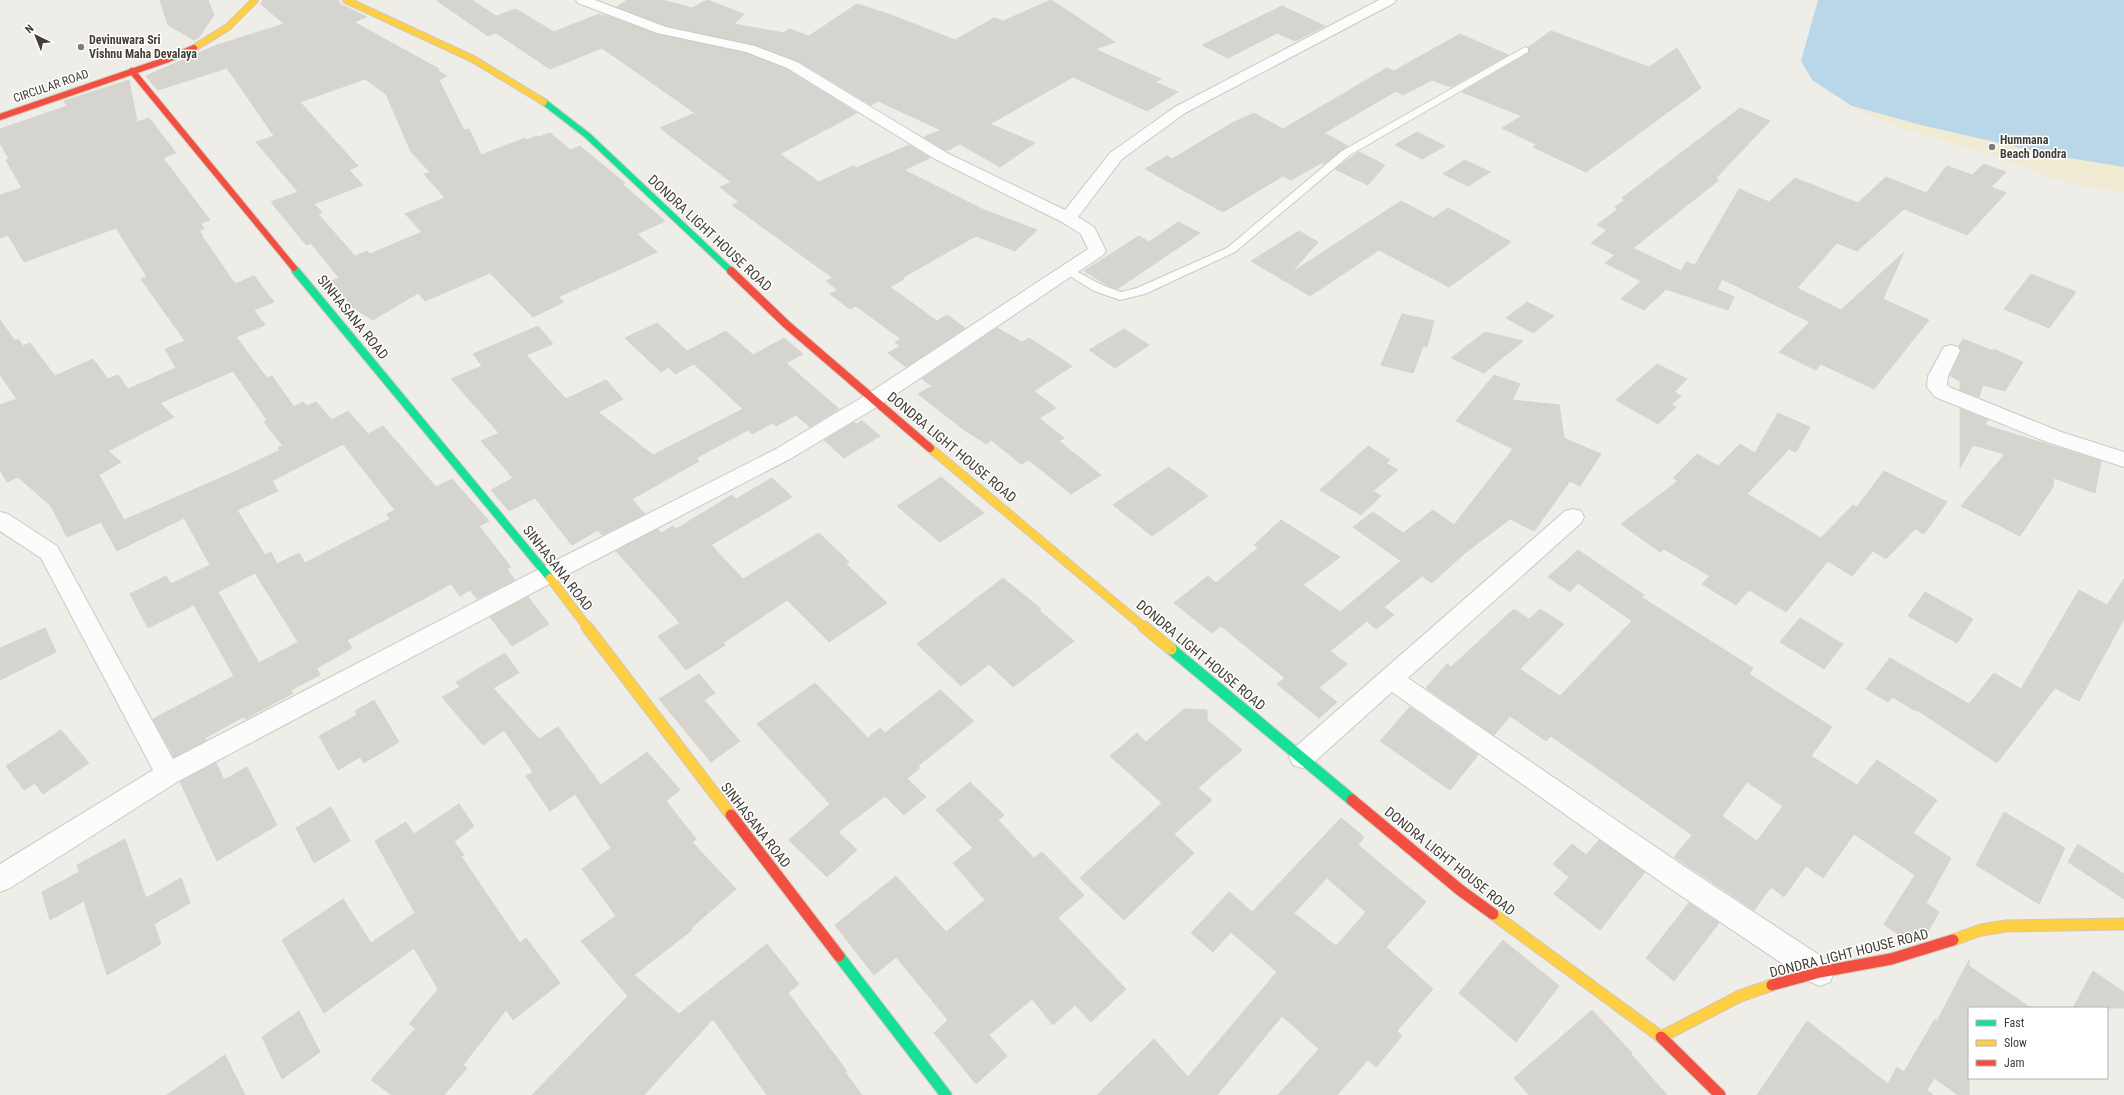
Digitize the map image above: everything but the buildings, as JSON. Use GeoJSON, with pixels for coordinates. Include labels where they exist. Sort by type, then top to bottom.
{"type":"FeatureCollection","features":[{"type":"Feature","properties":{"kind":"main road","name":"CIRCULAR ROAD"},"geometry":{"type":"LineString","coordinates":[[0,116],[175,55],[210,39],[238,21],[255,0]]}},
{"type":"Feature","properties":{"kind":"main road","name":"DONDRA LIGHT HOUSE ROAD"},"geometry":{"type":"LineString","coordinates":[[346,0],[428,37],[524,88],[588,136],[786,324],[874,400],[1460,890],[1661,1037],[1740,996],[1820,972],[1891,959],[1925,950],[1994,928],[2124,924]]}},
{"type":"Feature","properties":{"kind":"main road","name":"SINHASANA ROAD"},"geometry":{"type":"LineString","coordinates":[[132,71],[547,576],[946,1095]]}},
{"type":"Feature","properties":{"kind":"main road"},"geometry":{"type":"LineString","coordinates":[[1661,1037],[1720,1095]]}},
{"type":"Feature","properties":{"kind":"street"},"geometry":{"type":"LineString","coordinates":[[0,879],[168,774],[783,454],[874,400],[1097,251],[1088,231],[1068,218],[941,156],[792,65],[750,49],[662,30],[583,0]]}},
{"type":"Feature","properties":{"kind":"street"},"geometry":{"type":"LineString","coordinates":[[1068,218],[1116,156],[1180,110],[1389,0]]}},
{"type":"Feature","properties":{"kind":"street"},"geometry":{"type":"LineString","coordinates":[[1951,352],[1937,380],[1937,387],[1942,392],[2054,437],[2124,460]]}},
{"type":"Feature","properties":{"kind":"street"},"geometry":{"type":"LineString","coordinates":[[1302,757],[1573,516]]}},
{"type":"Feature","properties":{"kind":"street"},"geometry":{"type":"LineString","coordinates":[[0,520],[49,552],[168,774]]}},
{"type":"Feature","properties":{"kind":"street"},"geometry":{"type":"LineString","coordinates":[[1390,678],[1675,876],[1820,972]]}},
{"type":"Feature","properties":{"kind":"lane"},"geometry":{"type":"LineString","coordinates":[[1068,271],[1098,288],[1120,296],[1141,291],[1230,250],[1346,153],[1525,50]]}},
{"type":"Feature","properties":{"kind":"sand","name":"Hummana Beach Dondra"},"geometry":{"type":"Polygon","coordinates":[[[1852,106],[1987,140],[2055,155],[2124,167],[2124,192],[2074,184],[2037,173],[1987,153],[1884,122],[1852,106]]]}},
{"type":"Feature","properties":{"kind":"water"},"geometry":{"type":"Polygon","coordinates":[[[1818,0],[2124,0],[2124,167],[2051,155],[1921,125],[1852,106],[1812,80],[1801,61],[1818,0]]]}},
{"type":"Feature","properties":{"kind":"traffic: fast"},"geometry":{"type":"LineString","coordinates":[[544,102],[588,136],[731,271]]}},
{"type":"Feature","properties":{"kind":"traffic: fast"},"geometry":{"type":"LineString","coordinates":[[294,268],[550,578]]}},
{"type":"Feature","properties":{"kind":"traffic: fast"},"geometry":{"type":"LineString","coordinates":[[1171,649],[1352,800]]}},
{"type":"Feature","properties":{"kind":"traffic: fast"},"geometry":{"type":"LineString","coordinates":[[839,956],[946,1095]]}},
{"type":"Feature","properties":{"kind":"traffic: slow"},"geometry":{"type":"LineString","coordinates":[[194,48],[228,27],[242,15],[255,0]]}},
{"type":"Feature","properties":{"kind":"traffic: slow"},"geometry":{"type":"LineString","coordinates":[[346,0],[448,46],[473,59],[544,102]]}},
{"type":"Feature","properties":{"kind":"traffic: slow"},"geometry":{"type":"LineString","coordinates":[[930,448],[1171,649]]}},
{"type":"Feature","properties":{"kind":"traffic: slow"},"geometry":{"type":"LineString","coordinates":[[550,578],[731,815]]}},
{"type":"Feature","properties":{"kind":"traffic: slow"},"geometry":{"type":"LineString","coordinates":[[1493,914],[1661,1037],[1740,996],[1772,985]]}},
{"type":"Feature","properties":{"kind":"traffic: slow"},"geometry":{"type":"LineString","coordinates":[[1953,940],[1981,930],[2006,926],[2124,924]]}},
{"type":"Feature","properties":{"kind":"traffic: jam"},"geometry":{"type":"LineString","coordinates":[[0,117],[166,60],[194,48]]}},
{"type":"Feature","properties":{"kind":"traffic: jam"},"geometry":{"type":"LineString","coordinates":[[132,71],[294,268]]}},
{"type":"Feature","properties":{"kind":"traffic: jam"},"geometry":{"type":"LineString","coordinates":[[731,271],[786,324],[930,448]]}},
{"type":"Feature","properties":{"kind":"traffic: jam"},"geometry":{"type":"LineString","coordinates":[[1352,800],[1460,890],[1493,914]]}},
{"type":"Feature","properties":{"kind":"traffic: jam"},"geometry":{"type":"LineString","coordinates":[[731,815],[839,956]]}},
{"type":"Feature","properties":{"kind":"traffic: jam"},"geometry":{"type":"LineString","coordinates":[[1772,985],[1820,972],[1891,959],[1953,940]]}},
{"type":"Feature","properties":{"kind":"traffic: jam"},"geometry":{"type":"LineString","coordinates":[[1661,1037],[1720,1095]]}},
{"type":"Feature","properties":{"kind":"place","name":"Devinuwara Sri Vishnu Maha Devalaya"},"geometry":{"type":"Point","coordinates":[81,47]}},
{"type":"Feature","properties":{"kind":"place","name":"Hummana Beach Dondra"},"geometry":{"type":"Point","coordinates":[1992,147]}}]}
